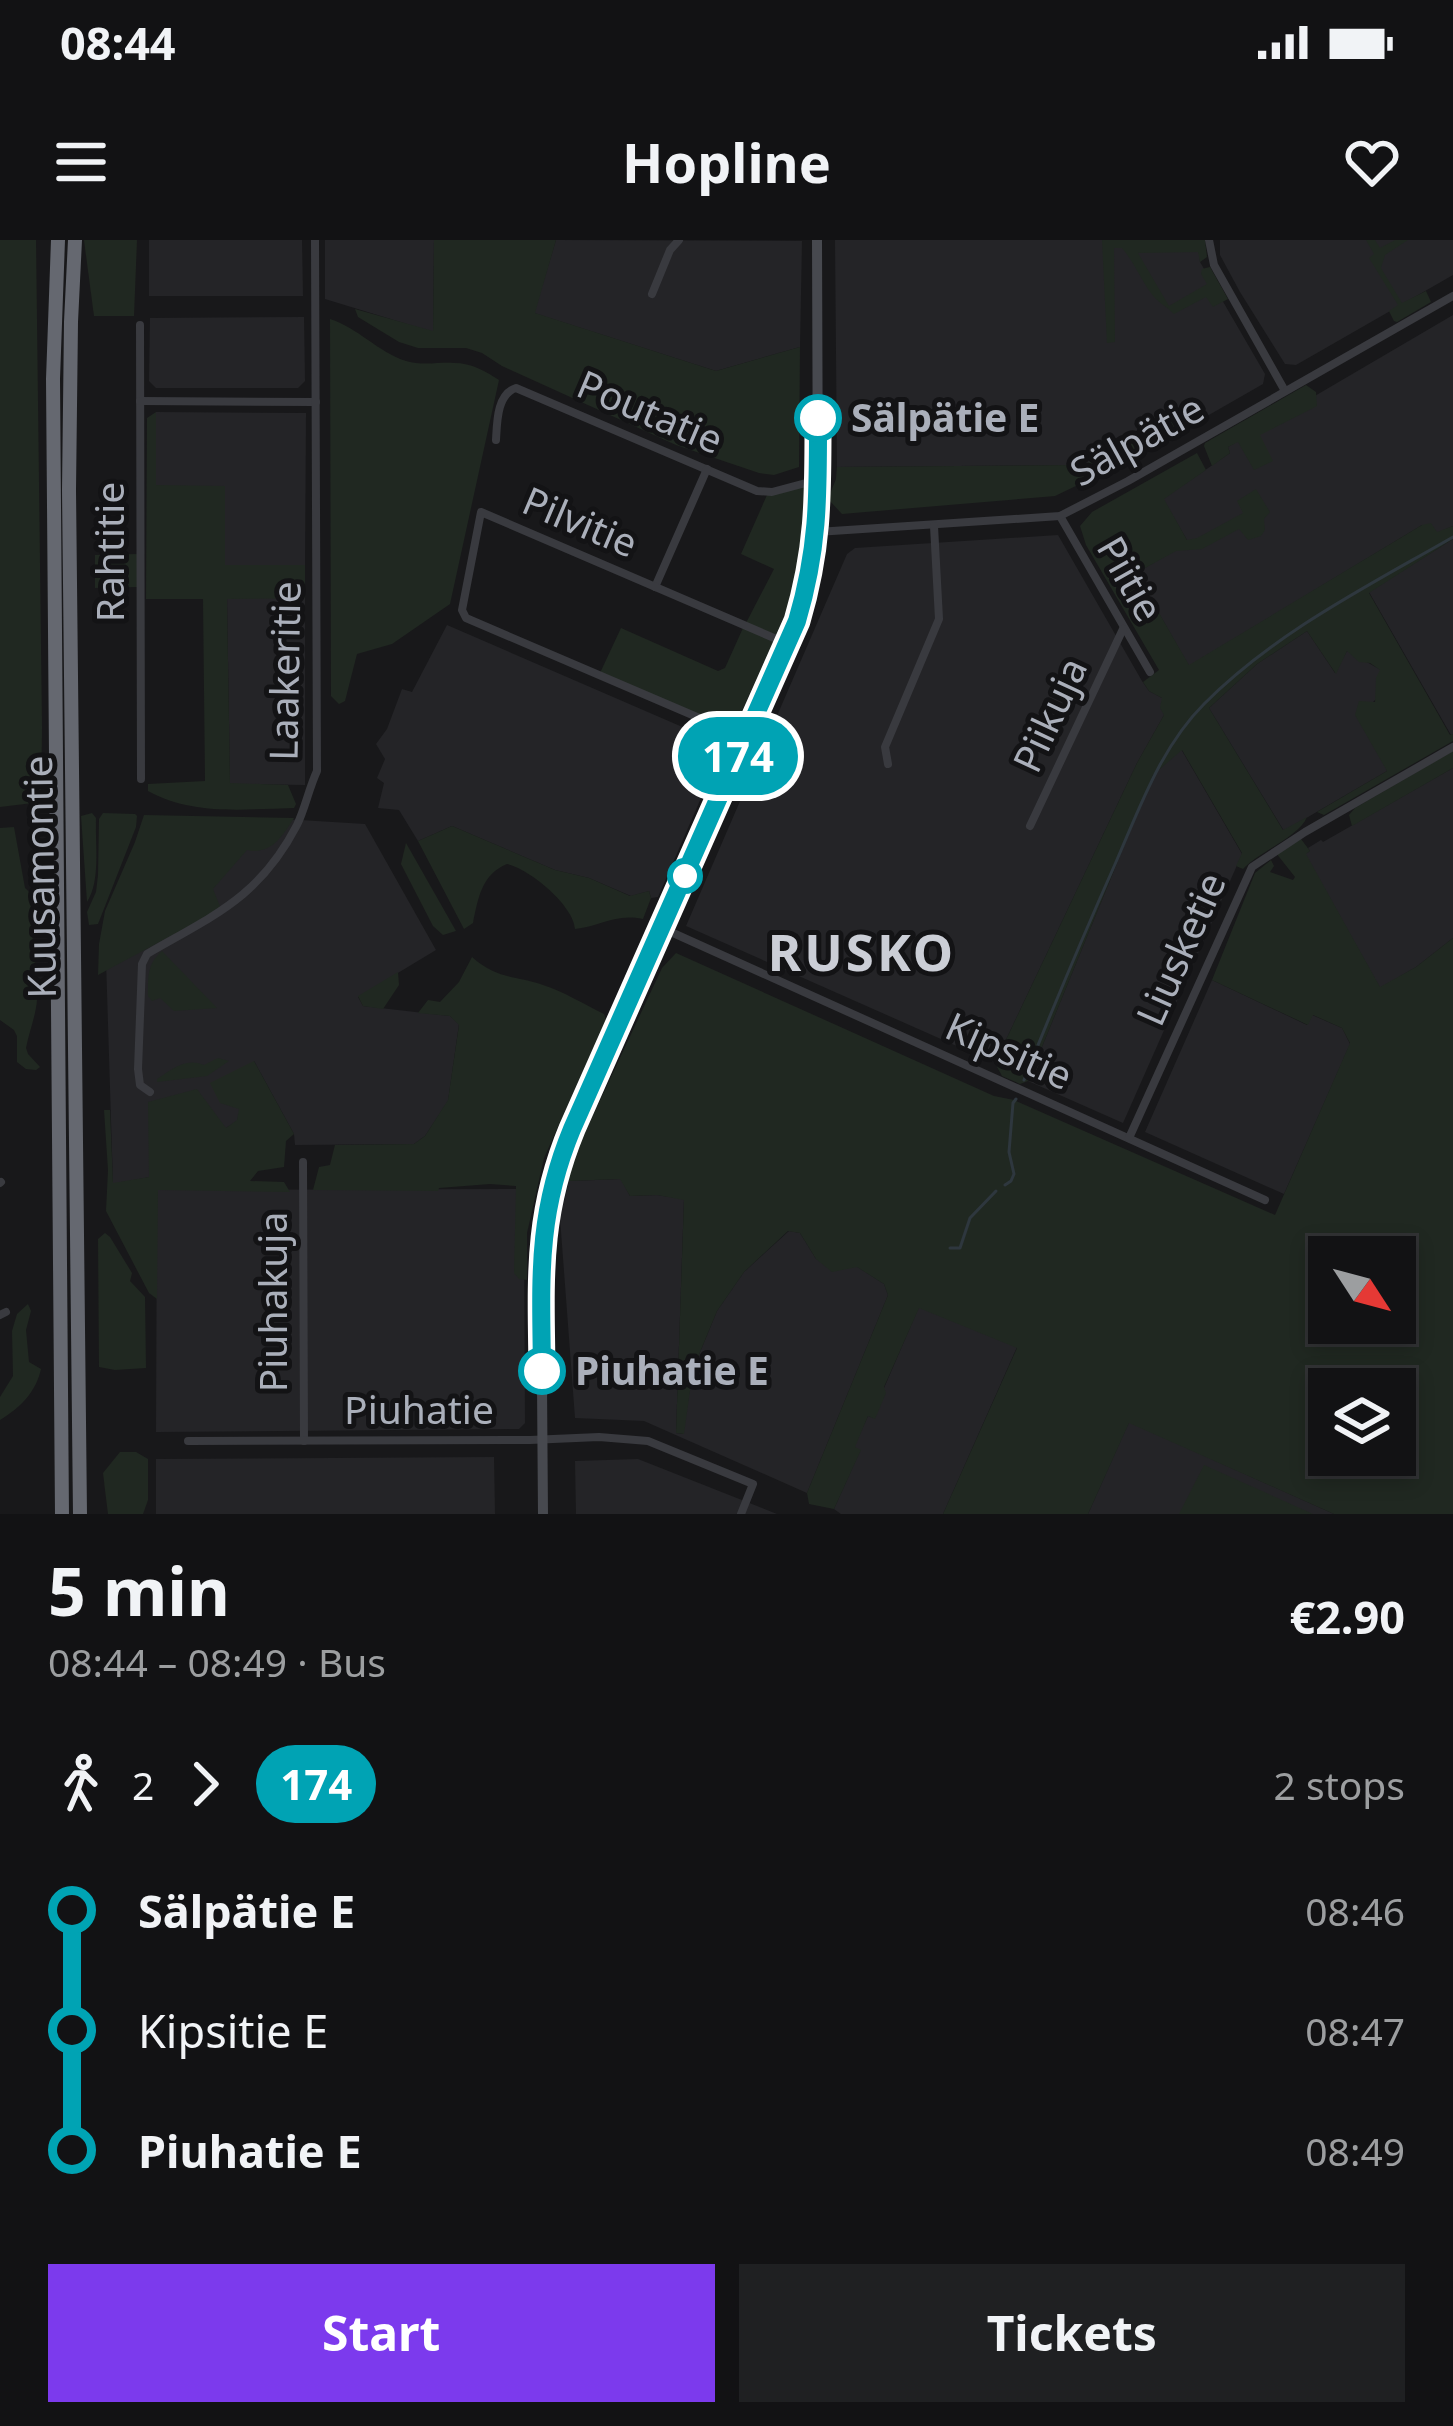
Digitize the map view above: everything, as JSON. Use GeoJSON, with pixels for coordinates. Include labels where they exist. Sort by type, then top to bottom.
{"type":"FeatureCollection","features":[{"type":"Feature","properties":{"kind":"highway","name":"Kuusamontie"},"geometry":{"type":"LineString","coordinates":[[56,240],[48,316],[53,379],[62,1514]]}},
{"type":"Feature","properties":{"kind":"highway","name":"Kuusamontie"},"geometry":{"type":"LineString","coordinates":[[75,240],[69,514],[81,1514]]}},
{"type":"Feature","properties":{"kind":"street","name":"Laakeritie"},"geometry":{"type":"LineString","coordinates":[[150,1092],[140,1085],[138,1070],[142,964],[147,953],[218,915],[253,887],[299,821],[317,771],[315,240]]}},
{"type":"Feature","properties":{"kind":"street"},"geometry":{"type":"LineString","coordinates":[[652,294],[679,240]]}},
{"type":"Feature","properties":{"kind":"street"},"geometry":{"type":"LineString","coordinates":[[543,1514],[541,1255],[550,1187],[788,644],[809,580],[818,532],[818,240]]}},
{"type":"Feature","properties":{"kind":"street"},"geometry":{"type":"LineString","coordinates":[[1209,240],[1214,265],[1285,392]]}},
{"type":"Feature","properties":{"kind":"street","name":"Sälpätie"},"geometry":{"type":"LineString","coordinates":[[818,532],[1060,516],[1453,296]]}},
{"type":"Feature","properties":{"kind":"street","name":"Rahtitie"},"geometry":{"type":"LineString","coordinates":[[140,325],[141,779]]}},
{"type":"Feature","properties":{"kind":"street","name":"Poutatie"},"geometry":{"type":"LineString","coordinates":[[496,440],[502,399],[507,391],[519,389],[767,492],[818,479]]}},
{"type":"Feature","properties":{"kind":"street"},"geometry":{"type":"LineString","coordinates":[[140,401],[316,402]]}},
{"type":"Feature","properties":{"kind":"street","name":"Pilvitie"},"geometry":{"type":"LineString","coordinates":[[656,587],[707,470]]}},
{"type":"Feature","properties":{"kind":"street","name":"Pilvitie"},"geometry":{"type":"LineString","coordinates":[[746,739],[470,620],[462,612],[481,512],[788,644]]}},
{"type":"Feature","properties":{"kind":"street","name":"Piitie"},"geometry":{"type":"LineString","coordinates":[[1060,516],[1150,672]]}},
{"type":"Feature","properties":{"kind":"street"},"geometry":{"type":"LineString","coordinates":[[888,764],[885,748],[939,619],[934,526]]}},
{"type":"Feature","properties":{"kind":"street","name":"Piikuja"},"geometry":{"type":"LineString","coordinates":[[1030,826],[1124,629]]}},
{"type":"Feature","properties":{"kind":"street","name":"Liusketie"},"geometry":{"type":"LineString","coordinates":[[1129,1139],[1252,866],[1453,747]]}},
{"type":"Feature","properties":{"kind":"street","name":"Kipsitie"},"geometry":{"type":"LineString","coordinates":[[662,928],[1265,1200]]}},
{"type":"Feature","properties":{"kind":"street","name":"Piuhakuja"},"geometry":{"type":"LineString","coordinates":[[303,1162],[304,1441]]}},
{"type":"Feature","properties":{"kind":"street","name":"Piuhatie"},"geometry":{"type":"LineString","coordinates":[[188,1441],[599,1437],[648,1441],[754,1484],[741,1514]]}},
{"type":"Feature","properties":{"kind":"shaded area"},"geometry":{"type":"Polygon","coordinates":[[[0,240],[36,240],[42,727],[41,802],[0,807],[0,240]]]}},
{"type":"Feature","properties":{"kind":"shaded area"},"geometry":{"type":"Polygon","coordinates":[[[84,240],[137,240],[134,316],[94,316],[84,240]]]}},
{"type":"Feature","properties":{"kind":"shaded area"},"geometry":{"type":"Polygon","coordinates":[[[149,240],[302,240],[303,296],[149,296],[149,240]]]}},
{"type":"Feature","properties":{"kind":"shaded area"},"geometry":{"type":"Polygon","coordinates":[[[325,240],[434,240],[433,332],[325,299],[325,240]]]}},
{"type":"Feature","properties":{"kind":"shaded area"},"geometry":{"type":"Polygon","coordinates":[[[434,240],[556,240],[535,313],[716,371],[800,347],[799,467],[774,475],[759,473],[676,445],[482,353],[466,348],[418,348],[358,317],[355,309],[433,331],[434,240]]]}},
{"type":"Feature","properties":{"kind":"shaded area"},"geometry":{"type":"Polygon","coordinates":[[[556,240],[802,241],[800,347],[716,371],[534,313],[556,240]]]}},
{"type":"Feature","properties":{"kind":"shaded area"},"geometry":{"type":"Polygon","coordinates":[[[835,240],[1199,240],[1200,262],[1265,374],[1263,384],[1085,486],[1073,465],[837,467],[835,240]]]}},
{"type":"Feature","properties":{"kind":"shaded area"},"geometry":{"type":"Polygon","coordinates":[[[1102,240],[1205,240],[1207,257],[1200,262],[1198,252],[1138,253],[1169,306],[1207,284],[1201,274],[1210,267],[1228,299],[1213,307],[1206,297],[1174,314],[1153,296],[1122,248],[1114,248],[1115,342],[1107,343],[1102,240]]]}},
{"type":"Feature","properties":{"kind":"shaded area"},"geometry":{"type":"Polygon","coordinates":[[[1220,240],[1453,240],[1453,275],[1296,365],[1285,364],[1220,255],[1220,240]]]}},
{"type":"Feature","properties":{"kind":"shaded area"},"geometry":{"type":"Polygon","coordinates":[[[1366,240],[1375,240],[1380,248],[1408,240],[1385,255],[1381,268],[1402,303],[1426,291],[1431,302],[1394,321],[1389,311],[1398,305],[1369,258],[1374,254],[1366,240]]]}},
{"type":"Feature","properties":{"kind":"shaded area"},"geometry":{"type":"Polygon","coordinates":[[[1453,315],[1453,526],[1437,533],[1422,525],[1189,666],[1136,573],[1193,540],[1187,540],[1163,499],[1230,453],[1228,447],[1453,315]]]}},
{"type":"Feature","properties":{"kind":"shaded area"},"geometry":{"type":"Polygon","coordinates":[[[304,317],[305,381],[298,388],[156,388],[149,381],[150,318],[304,317]]]}},
{"type":"Feature","properties":{"kind":"shaded area"},"geometry":{"type":"Polygon","coordinates":[[[330,319],[406,361],[467,364],[499,380],[450,604],[392,644],[357,654],[345,701],[339,704],[331,696],[330,319]]]}},
{"type":"Feature","properties":{"kind":"shaded area"},"geometry":{"type":"Polygon","coordinates":[[[1306,385],[1316,392],[1317,406],[1260,435],[1273,461],[1254,470],[1238,442],[1212,466],[1205,443],[1306,385]]]}},
{"type":"Feature","properties":{"kind":"shaded area"},"geometry":{"type":"Polygon","coordinates":[[[156,412],[306,413],[305,565],[225,566],[156,485],[156,412]]]}},
{"type":"Feature","properties":{"kind":"shaded area"},"geometry":{"type":"Polygon","coordinates":[[[156,412],[156,485],[225,486],[225,565],[305,565],[305,598],[227,599],[230,783],[288,785],[294,808],[201,808],[148,791],[148,784],[205,781],[203,599],[146,599],[147,418],[156,412]]]}},
{"type":"Feature","properties":{"kind":"shaded area"},"geometry":{"type":"Polygon","coordinates":[[[1197,412],[1198,421],[1085,486],[1055,496],[842,514],[828,499],[837,467],[1073,465],[1076,469],[1182,415],[1197,412]]]}},
{"type":"Feature","properties":{"kind":"shaded area"},"geometry":{"type":"Polygon","coordinates":[[[1197,453],[1206,470],[1164,499],[1187,540],[1243,513],[1237,501],[1256,489],[1270,512],[1261,536],[1248,540],[1239,529],[1202,549],[1176,551],[1136,573],[1189,665],[1422,525],[1431,523],[1437,532],[1453,526],[1453,539],[1369,593],[1453,741],[1324,815],[1317,812],[1387,771],[1355,715],[1359,701],[1375,702],[1380,670],[1347,651],[1336,674],[1307,631],[1257,664],[1209,708],[1283,830],[1307,817],[1296,831],[1243,869],[1236,866],[1242,853],[1182,750],[1153,775],[1028,1081],[1020,1084],[1002,1076],[995,1063],[1164,715],[1162,698],[1143,682],[1159,670],[1086,545],[1080,526],[1092,512],[1197,453]]]}},
{"type":"Feature","properties":{"kind":"shaded area"},"geometry":{"type":"Polygon","coordinates":[[[805,485],[798,562],[776,635],[746,623],[774,569],[741,554],[767,495],[805,485]]]}},
{"type":"Feature","properties":{"kind":"shaded area"},"geometry":{"type":"Polygon","coordinates":[[[1058,535],[1142,681],[1162,698],[1164,715],[995,1063],[686,926],[847,554],[855,548],[1058,535]]]}},
{"type":"Feature","properties":{"kind":"shaded area"},"geometry":{"type":"Polygon","coordinates":[[[1453,539],[1453,734],[1451,735],[1369,592],[1453,539]]]}},
{"type":"Feature","properties":{"kind":"shaded area"},"geometry":{"type":"Polygon","coordinates":[[[137,554],[137,587],[95,588],[95,555],[137,554]]]}},
{"type":"Feature","properties":{"kind":"shaded area"},"geometry":{"type":"Polygon","coordinates":[[[227,598],[305,598],[305,785],[230,784],[227,598]]]}},
{"type":"Feature","properties":{"kind":"shaded area"},"geometry":{"type":"Polygon","coordinates":[[[447,625],[724,745],[658,897],[651,898],[649,891],[631,896],[555,870],[452,826],[418,841],[399,810],[378,808],[384,783],[377,778],[385,759],[376,744],[402,689],[412,692],[447,625]]]}},
{"type":"Feature","properties":{"kind":"shaded area"},"geometry":{"type":"Polygon","coordinates":[[[621,628],[718,671],[725,668],[743,628],[774,641],[733,730],[600,673],[621,628]]]}},
{"type":"Feature","properties":{"kind":"shaded area"},"geometry":{"type":"Polygon","coordinates":[[[1307,631],[1335,673],[1347,651],[1381,670],[1378,697],[1372,703],[1387,771],[1284,831],[1209,708],[1257,664],[1307,631]]]}},
{"type":"Feature","properties":{"kind":"shaded area"},"geometry":{"type":"Polygon","coordinates":[[[1181,749],[1242,854],[1123,1123],[1028,1081],[1153,775],[1181,749]]]}},
{"type":"Feature","properties":{"kind":"shaded area"},"geometry":{"type":"Polygon","coordinates":[[[1453,751],[1453,768],[1352,826],[1349,815],[1355,808],[1453,751]]]}},
{"type":"Feature","properties":{"kind":"shaded area"},"geometry":{"type":"Polygon","coordinates":[[[1453,768],[1453,938],[1380,988],[1305,854],[1321,840],[1453,768]]]}},
{"type":"Feature","properties":{"kind":"shaded area"},"geometry":{"type":"Polygon","coordinates":[[[92,813],[96,862],[87,902],[81,816],[92,813]]]}},
{"type":"Feature","properties":{"kind":"shaded area"},"geometry":{"type":"Polygon","coordinates":[[[103,813],[135,814],[136,827],[98,924],[89,925],[87,912],[96,892],[103,813]]]}},
{"type":"Feature","properties":{"kind":"shaded area"},"geometry":{"type":"Polygon","coordinates":[[[144,815],[294,818],[269,847],[247,850],[213,889],[221,909],[98,975],[105,911],[144,815]]]}},
{"type":"Feature","properties":{"kind":"shaded area"},"geometry":{"type":"Polygon","coordinates":[[[268,818],[365,824],[436,950],[358,997],[363,1006],[450,1016],[459,1024],[448,1101],[425,1136],[414,1144],[295,1145],[294,1134],[254,1061],[237,1121],[150,1177],[113,1184],[106,960],[208,891],[268,818]]]}},
{"type":"Feature","properties":{"kind":"shaded area"},"geometry":{"type":"Polygon","coordinates":[[[452,826],[630,896],[649,891],[643,919],[616,919],[575,929],[567,910],[549,890],[507,864],[487,880],[473,923],[464,929],[418,841],[452,826]]]}},
{"type":"Feature","properties":{"kind":"shaded area"},"geometry":{"type":"Polygon","coordinates":[[[14,827],[25,888],[34,903],[37,1000],[26,1048],[40,1067],[36,1070],[17,1062],[17,1036],[0,1020],[0,828],[14,827]]]}},
{"type":"Feature","properties":{"kind":"shaded area"},"geometry":{"type":"Polygon","coordinates":[[[1301,839],[1380,987],[1453,938],[1453,1514],[1334,1514],[1129,1423],[1088,1514],[943,1514],[1017,1348],[919,1308],[875,1419],[868,1416],[855,1447],[861,1450],[834,1509],[809,1504],[807,1493],[888,1295],[884,1284],[857,1267],[832,1272],[816,1259],[800,1233],[788,1231],[744,1272],[717,1311],[693,1369],[684,1434],[676,1433],[684,1200],[630,1196],[620,1179],[569,1181],[567,1171],[662,968],[676,953],[1275,1215],[1350,1043],[1342,1028],[1313,1015],[1308,1025],[1212,980],[1255,873],[1271,860],[1270,872],[1295,877],[1276,853],[1301,839]]]}},
{"type":"Feature","properties":{"kind":"shaded area"},"geometry":{"type":"Polygon","coordinates":[[[406,843],[456,931],[443,935],[433,926],[401,864],[406,843]]]}},
{"type":"Feature","properties":{"kind":"shaded area"},"geometry":{"type":"Polygon","coordinates":[[[162,951],[217,1008],[174,1011],[160,998],[152,1001],[149,971],[162,951]]]}},
{"type":"Feature","properties":{"kind":"shaded area"},"geometry":{"type":"Polygon","coordinates":[[[472,957],[498,973],[566,995],[604,1014],[606,1020],[544,1158],[527,1233],[527,1280],[514,1273],[516,1186],[313,1190],[319,1167],[330,1165],[335,1145],[414,1144],[425,1136],[448,1100],[459,1025],[450,1016],[418,1013],[428,1000],[440,1002],[459,982],[472,957]]]}},
{"type":"Feature","properties":{"kind":"shaded area"},"geometry":{"type":"Polygon","coordinates":[[[398,972],[399,985],[383,1009],[363,1006],[358,996],[398,972]]]}},
{"type":"Feature","properties":{"kind":"shaded area"},"geometry":{"type":"Polygon","coordinates":[[[1212,980],[1307,1025],[1312,1015],[1342,1028],[1350,1044],[1284,1194],[1145,1132],[1212,980]]]}},
{"type":"Feature","properties":{"kind":"shaded area"},"geometry":{"type":"Polygon","coordinates":[[[218,1058],[229,1061],[207,1076],[157,1082],[179,1065],[204,1065],[218,1058]]]}},
{"type":"Feature","properties":{"kind":"shaded area"},"geometry":{"type":"Polygon","coordinates":[[[254,1061],[294,1134],[286,1141],[284,1167],[258,1171],[250,1181],[284,1182],[290,1192],[158,1190],[157,1299],[149,1293],[106,1211],[104,1110],[110,1110],[113,1183],[149,1177],[148,1102],[197,1089],[226,1128],[237,1120],[239,1109],[220,1103],[210,1083],[254,1061]]]}},
{"type":"Feature","properties":{"kind":"shaded area"},"geometry":{"type":"Polygon","coordinates":[[[621,1179],[630,1196],[684,1199],[676,1433],[683,1434],[693,1369],[717,1311],[744,1272],[789,1231],[800,1233],[816,1259],[856,1266],[884,1284],[888,1295],[807,1493],[644,1421],[575,1418],[560,1218],[569,1181],[621,1179]]]}},
{"type":"Feature","properties":{"kind":"shaded area"},"geometry":{"type":"Polygon","coordinates":[[[530,1189],[524,1233],[525,1423],[519,1429],[156,1432],[157,1190],[530,1189]]]}},
{"type":"Feature","properties":{"kind":"shaded area"},"geometry":{"type":"Polygon","coordinates":[[[105,1233],[132,1273],[130,1281],[145,1297],[146,1368],[99,1367],[98,1239],[105,1233]]]}},
{"type":"Feature","properties":{"kind":"shaded area"},"geometry":{"type":"Polygon","coordinates":[[[28,1304],[29,1362],[41,1369],[26,1399],[0,1420],[0,1397],[13,1376],[12,1331],[17,1314],[28,1304]]]}},
{"type":"Feature","properties":{"kind":"shaded area"},"geometry":{"type":"Polygon","coordinates":[[[919,1307],[1017,1347],[943,1514],[841,1514],[834,1509],[860,1451],[854,1447],[868,1416],[874,1418],[919,1307]]]}},
{"type":"Feature","properties":{"kind":"shaded area"},"geometry":{"type":"Polygon","coordinates":[[[1129,1422],[1334,1514],[1088,1514],[1129,1422]]]}},
{"type":"Feature","properties":{"kind":"shaded area"},"geometry":{"type":"Polygon","coordinates":[[[120,1452],[136,1452],[148,1459],[148,1500],[143,1514],[108,1514],[103,1473],[120,1452]]]}},
{"type":"Feature","properties":{"kind":"shaded area"},"geometry":{"type":"Polygon","coordinates":[[[494,1457],[495,1514],[156,1514],[156,1459],[494,1457]]]}},
{"type":"Feature","properties":{"kind":"shaded area"},"geometry":{"type":"Polygon","coordinates":[[[638,1459],[777,1514],[576,1514],[575,1461],[638,1459]]]}},
{"type":"Feature","properties":{"kind":"shaded area"},"geometry":{"type":"Polygon","coordinates":[[[1204,1465],[1313,1514],[1179,1514],[1204,1465]]]}},
{"type":"Feature","properties":{"kind":"waterway"},"geometry":{"type":"LineString","coordinates":[[1024,1080],[1143,799],[1189,721],[1232,678],[1291,633],[1453,537]]}},
{"type":"Feature","properties":{"kind":"waterway"},"geometry":{"type":"LineString","coordinates":[[1005,1185],[1014,1174],[1009,1152],[1016,1099]]}},
{"type":"Feature","properties":{"kind":"waterway"},"geometry":{"type":"LineString","coordinates":[[950,1248],[960,1248],[970,1218],[996,1191]]}},
{"type":"Feature","properties":{"kind":"bus line","name":"174"},"geometry":{"type":"LineString","coordinates":[[542,1371],[541,1255],[550,1187],[797,621],[818,532],[818,418]]}},
{"type":"Feature","properties":{"kind":"place","name":"Sälpätie E"},"geometry":{"type":"Point","coordinates":[818,418]}},
{"type":"Feature","properties":{"kind":"place","name":"Piuhatie E"},"geometry":{"type":"Point","coordinates":[542,1371]}},
{"type":"Feature","properties":{"kind":"district","name":"RUSKO"},"geometry":{"type":"Point","coordinates":[862,953]}}]}
